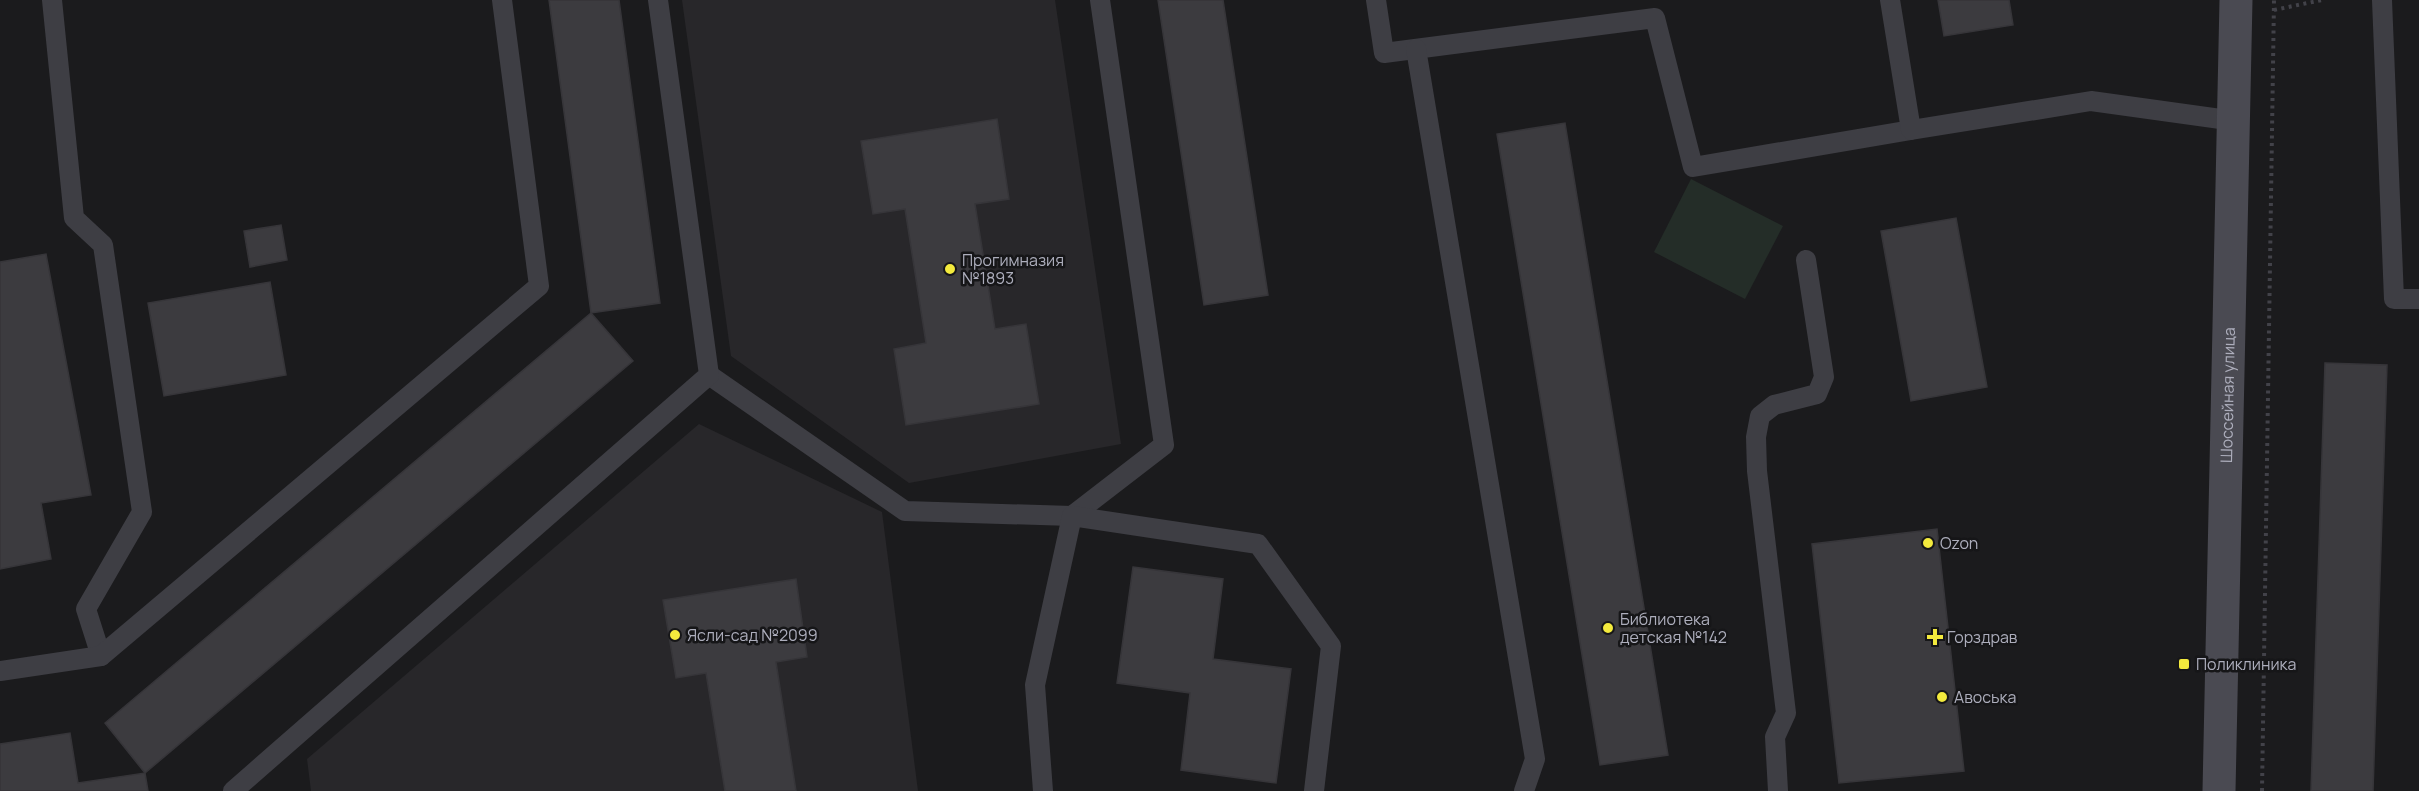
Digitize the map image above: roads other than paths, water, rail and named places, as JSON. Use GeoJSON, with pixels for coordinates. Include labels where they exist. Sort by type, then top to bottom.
{"type":"FeatureCollection","features":[{"type":"Feature","properties":{"kind":"main road","name":"Шоссейная улица"},"geometry":{"type":"LineString","coordinates":[[2219,791],[2236,0]]}},
{"type":"Feature","properties":{"kind":"lane"},"geometry":{"type":"LineString","coordinates":[[52,0],[74,218],[103,245],[142,512],[86,609],[101,656]]}},
{"type":"Feature","properties":{"kind":"lane"},"geometry":{"type":"LineString","coordinates":[[0,671],[101,656],[539,286],[502,0]]}},
{"type":"Feature","properties":{"kind":"lane"},"geometry":{"type":"LineString","coordinates":[[658,0],[709,375],[905,511],[1072,516],[1258,544],[1331,646],[1314,791]]}},
{"type":"Feature","properties":{"kind":"lane"},"geometry":{"type":"LineString","coordinates":[[1043,791],[1035,685],[1072,516],[1164,445],[1100,0]]}},
{"type":"Feature","properties":{"kind":"lane"},"geometry":{"type":"LineString","coordinates":[[1376,0],[1384,53],[1655,18],[1693,167],[2091,101],[2235,121]]}},
{"type":"Feature","properties":{"kind":"lane"},"geometry":{"type":"LineString","coordinates":[[1890,0],[1911,130]]}},
{"type":"Feature","properties":{"kind":"lane"},"geometry":{"type":"LineString","coordinates":[[2382,0],[2394,299],[2419,298]]}},
{"type":"Feature","properties":{"kind":"lane"},"geometry":{"type":"LineString","coordinates":[[1416,49],[1535,759],[1524,791]]}},
{"type":"Feature","properties":{"kind":"lane"},"geometry":{"type":"LineString","coordinates":[[1778,791],[1775,737],[1786,713],[1757,471],[1756,437],[1760,416],[1774,405],[1817,394],[1824,377],[1806,260]]}},
{"type":"Feature","properties":{"kind":"lane"},"geometry":{"type":"LineString","coordinates":[[233,791],[709,375]]}},
{"type":"Feature","properties":{"kind":"place","name":"Прогимназия №1893"},"geometry":{"type":"Point","coordinates":[950,269]}},
{"type":"Feature","properties":{"kind":"place","name":"Ozon"},"geometry":{"type":"Point","coordinates":[1928,543]}},
{"type":"Feature","properties":{"kind":"place","name":"Библиотека детская №142"},"geometry":{"type":"Point","coordinates":[1608,628]}},
{"type":"Feature","properties":{"kind":"place","name":"Ясли-сад №2099"},"geometry":{"type":"Point","coordinates":[675,635]}},
{"type":"Feature","properties":{"kind":"place","name":"Горздрав"},"geometry":{"type":"Point","coordinates":[1935,637]}},
{"type":"Feature","properties":{"kind":"place","name":"Поликлиника"},"geometry":{"type":"Point","coordinates":[2184,664]}},
{"type":"Feature","properties":{"kind":"place","name":"Авоська"},"geometry":{"type":"Point","coordinates":[1942,697]}}]}
